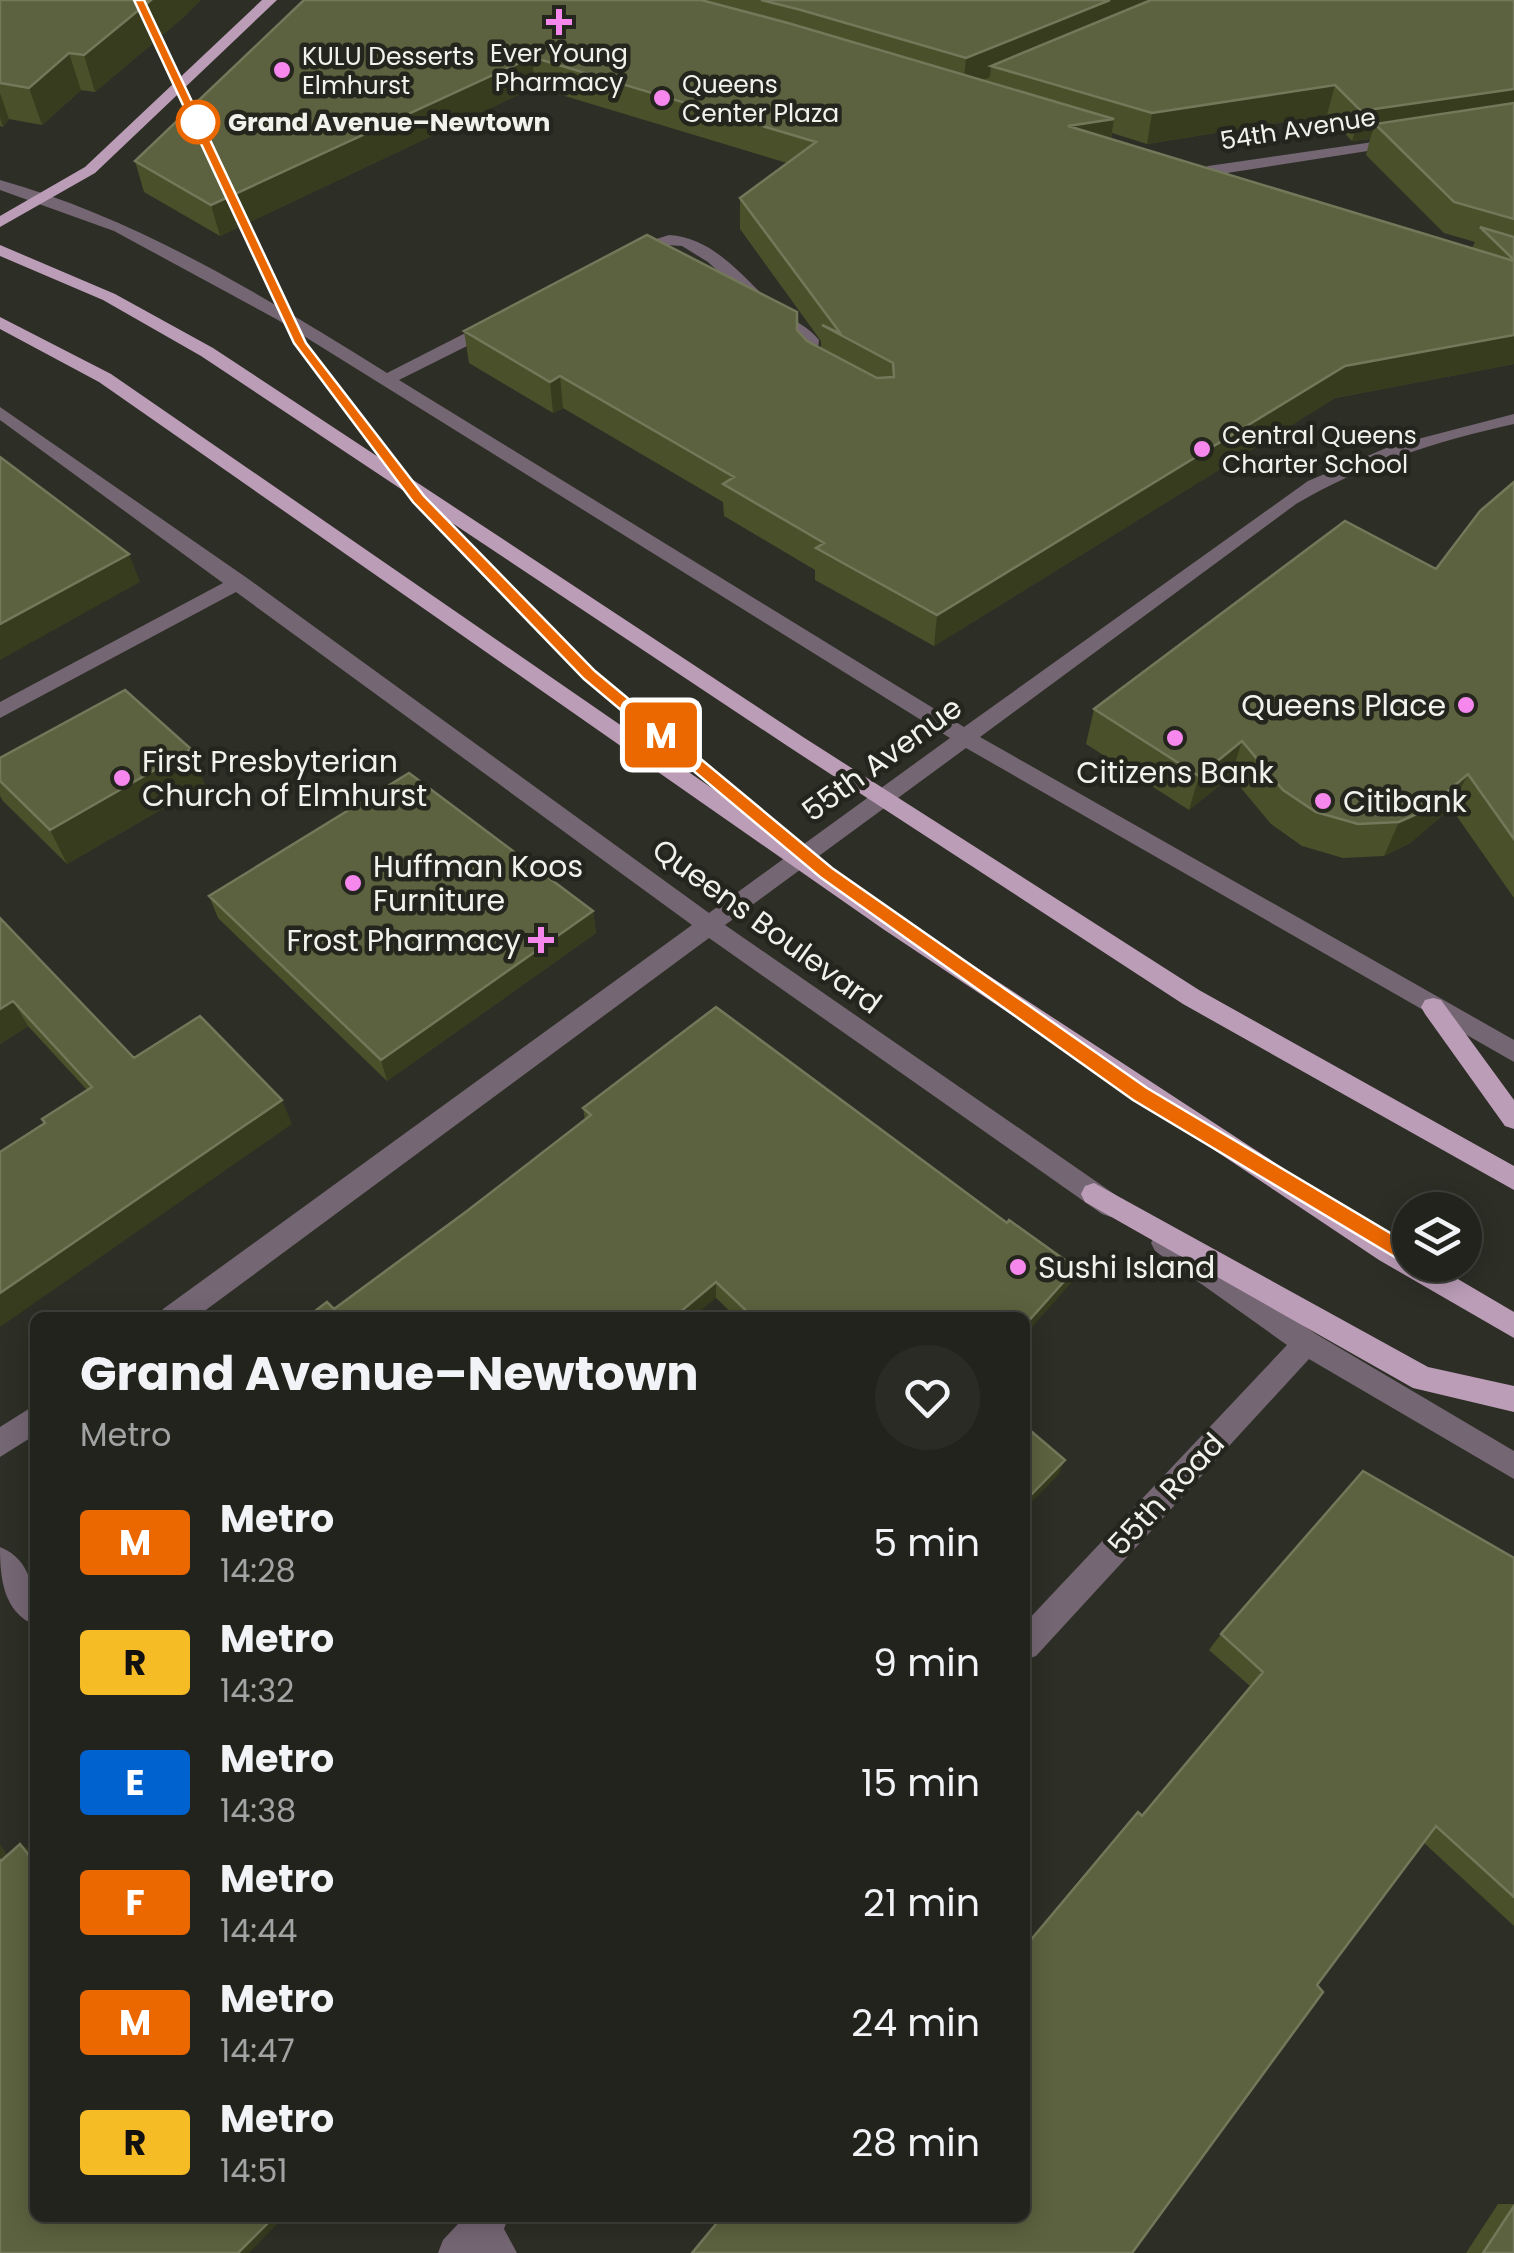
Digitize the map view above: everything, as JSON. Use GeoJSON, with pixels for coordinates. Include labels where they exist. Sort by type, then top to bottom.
{"type":"FeatureCollection","features":[{"type":"Feature","properties":{"kind":"main road"},"geometry":{"type":"LineString","coordinates":[[0,222],[90,170],[270,0]]}},
{"type":"Feature","properties":{"kind":"main road"},"geometry":{"type":"LineString","coordinates":[[0,250],[108,297],[207,352],[1190,997],[1514,1178]]}},
{"type":"Feature","properties":{"kind":"main road"},"geometry":{"type":"LineString","coordinates":[[0,322],[142,403],[799,860],[1388,1252],[1514,1326]]}},
{"type":"Feature","properties":{"kind":"main road"},"geometry":{"type":"LineString","coordinates":[[1433,1007],[1514,1119]]}},
{"type":"Feature","properties":{"kind":"main road"},"geometry":{"type":"LineString","coordinates":[[1094,1194],[1423,1379],[1514,1398]]}},
{"type":"Feature","properties":{"kind":"street","name":"54th Avenue"},"geometry":{"type":"LineString","coordinates":[[1208,171],[1416,139]]}},
{"type":"Feature","properties":{"kind":"street"},"geometry":{"type":"LineString","coordinates":[[1189,165],[1246,182]]}},
{"type":"Feature","properties":{"kind":"street"},"geometry":{"type":"LineString","coordinates":[[0,185],[120,228],[284,316],[967,739],[1514,1052]]}},
{"type":"Feature","properties":{"kind":"street"},"geometry":{"type":"LineString","coordinates":[[611,267],[662,241],[685,242],[740,278],[776,314],[804,332],[811,340],[808,359],[831,374]]}},
{"type":"Feature","properties":{"kind":"street"},"geometry":{"type":"LineString","coordinates":[[386,380],[508,318]]}},
{"type":"Feature","properties":{"kind":"street","name":"Queens Boulevard"},"geometry":{"type":"LineString","coordinates":[[0,412],[240,582],[708,926],[1306,1343],[1514,1466]]}},
{"type":"Feature","properties":{"kind":"street","name":"55th Avenue"},"geometry":{"type":"LineString","coordinates":[[181,1312],[1320,480],[1418,442],[1514,419]]}},
{"type":"Feature","properties":{"kind":"street"},"geometry":{"type":"LineString","coordinates":[[0,711],[240,582]]}},
{"type":"Feature","properties":{"kind":"street","name":"55th Road"},"geometry":{"type":"LineString","coordinates":[[1030,1640],[1306,1343]]}},
{"type":"Feature","properties":{"kind":"street"},"geometry":{"type":"LineString","coordinates":[[0,1444],[30,1422]]}},
{"type":"Feature","properties":{"kind":"street"},"geometry":{"type":"LineString","coordinates":[[0,1562],[30,1603]]}},
{"type":"Feature","properties":{"kind":"building"},"geometry":{"type":"Polygon","coordinates":[[[0,0],[151,0],[84,55],[69,53],[29,88],[0,83],[0,0]]]}},
{"type":"Feature","properties":{"kind":"building"},"geometry":{"type":"Polygon","coordinates":[[[304,0],[701,0],[788,23],[1114,119],[1068,126],[1514,261],[1514,335],[1345,366],[937,615],[816,548],[824,543],[723,484],[734,477],[560,376],[550,382],[464,331],[647,235],[797,312],[797,330],[807,341],[877,378],[894,377],[893,363],[822,325],[841,334],[740,198],[816,142],[532,57],[211,205],[135,161],[304,0]]]}},
{"type":"Feature","properties":{"kind":"building"},"geometry":{"type":"Polygon","coordinates":[[[761,0],[1110,0],[966,58],[761,0]]]}},
{"type":"Feature","properties":{"kind":"building"},"geometry":{"type":"Polygon","coordinates":[[[1151,0],[1514,0],[1514,89],[1361,111],[1335,85],[1152,113],[991,66],[1151,0]]]}},
{"type":"Feature","properties":{"kind":"building"},"geometry":{"type":"Polygon","coordinates":[[[1514,103],[1514,219],[1454,202],[1375,124],[1514,103]]]}},
{"type":"Feature","properties":{"kind":"building"},"geometry":{"type":"Polygon","coordinates":[[[1480,227],[1514,237],[1514,260],[1480,227]]]}},
{"type":"Feature","properties":{"kind":"building"},"geometry":{"type":"Polygon","coordinates":[[[0,457],[129,554],[0,624],[0,457]]]}},
{"type":"Feature","properties":{"kind":"building"},"geometry":{"type":"Polygon","coordinates":[[[1514,482],[1514,839],[1468,774],[1426,810],[1399,822],[1358,824],[1316,812],[1283,790],[1242,741],[1199,776],[1094,709],[1345,521],[1436,569],[1480,511],[1514,482]]]}},
{"type":"Feature","properties":{"kind":"building"},"geometry":{"type":"Polygon","coordinates":[[[125,690],[191,749],[50,830],[0,781],[0,758],[125,690]]]}},
{"type":"Feature","properties":{"kind":"building"},"geometry":{"type":"Polygon","coordinates":[[[409,773],[593,911],[381,1060],[209,896],[409,773]]]}},
{"type":"Feature","properties":{"kind":"building"},"geometry":{"type":"Polygon","coordinates":[[[0,918],[134,1058],[200,1016],[282,1100],[0,1293],[0,1152],[92,1087],[13,1001],[0,1009],[0,918]]]}},
{"type":"Feature","properties":{"kind":"building"},"geometry":{"type":"Polygon","coordinates":[[[716,1007],[1007,1223],[1009,1220],[1076,1268],[1030,1319],[1030,1312],[748,1312],[716,1282],[680,1312],[314,1312],[327,1302],[334,1309],[467,1211],[591,1115],[583,1108],[716,1007]]]}},
{"type":"Feature","properties":{"kind":"building"},"geometry":{"type":"Polygon","coordinates":[[[1030,1430],[1065,1460],[1030,1496],[1030,1430]]]}},
{"type":"Feature","properties":{"kind":"building"},"geometry":{"type":"Polygon","coordinates":[[[1363,1471],[1514,1558],[1514,1897],[1436,1826],[1317,1985],[1323,1992],[1132,2253],[692,2253],[718,2222],[1030,2222],[1030,1941],[1263,1672],[1221,1634],[1363,1471]]]}},
{"type":"Feature","properties":{"kind":"building"},"geometry":{"type":"Polygon","coordinates":[[[20,1844],[30,1857],[30,2222],[267,2222],[238,2253],[0,2253],[1,1861],[20,1844]]]}},
{"type":"Feature","properties":{"kind":"building"},"geometry":{"type":"Polygon","coordinates":[[[1514,2206],[1514,2253],[1483,2253],[1514,2206]]]}},
{"type":"Feature","properties":{"kind":"metro line","name":"M"},"geometry":{"type":"LineString","coordinates":[[139,0],[300,343],[418,499],[590,675],[826,873],[1140,1094],[1392,1244]]}},
{"type":"Feature","properties":{"kind":"place","name":"Ever Young Pharmacy"},"geometry":{"type":"Point","coordinates":[559,22]}},
{"type":"Feature","properties":{"kind":"place","name":"KULU Desserts Elmhurst"},"geometry":{"type":"Point","coordinates":[282,70]}},
{"type":"Feature","properties":{"kind":"place","name":"Queens Center Plaza"},"geometry":{"type":"Point","coordinates":[662,98]}},
{"type":"Feature","properties":{"kind":"place","name":"Grand Avenue–Newtown"},"geometry":{"type":"Point","coordinates":[198,122]}},
{"type":"Feature","properties":{"kind":"place","name":"Central Queens Charter School"},"geometry":{"type":"Point","coordinates":[1202,449]}},
{"type":"Feature","properties":{"kind":"place","name":"Queens Place"},"geometry":{"type":"Point","coordinates":[1466,705]}},
{"type":"Feature","properties":{"kind":"place","name":"Citizens Bank"},"geometry":{"type":"Point","coordinates":[1175,738]}},
{"type":"Feature","properties":{"kind":"place","name":"First Presbyterian Church of Elmhurst"},"geometry":{"type":"Point","coordinates":[122,778]}},
{"type":"Feature","properties":{"kind":"place","name":"Citibank"},"geometry":{"type":"Point","coordinates":[1323,801]}},
{"type":"Feature","properties":{"kind":"place","name":"Huffman Koos Furniture"},"geometry":{"type":"Point","coordinates":[353,883]}},
{"type":"Feature","properties":{"kind":"place","name":"Frost Pharmacy"},"geometry":{"type":"Point","coordinates":[541,940]}},
{"type":"Feature","properties":{"kind":"place","name":"Sushi Island"},"geometry":{"type":"Point","coordinates":[1018,1267]}}]}
